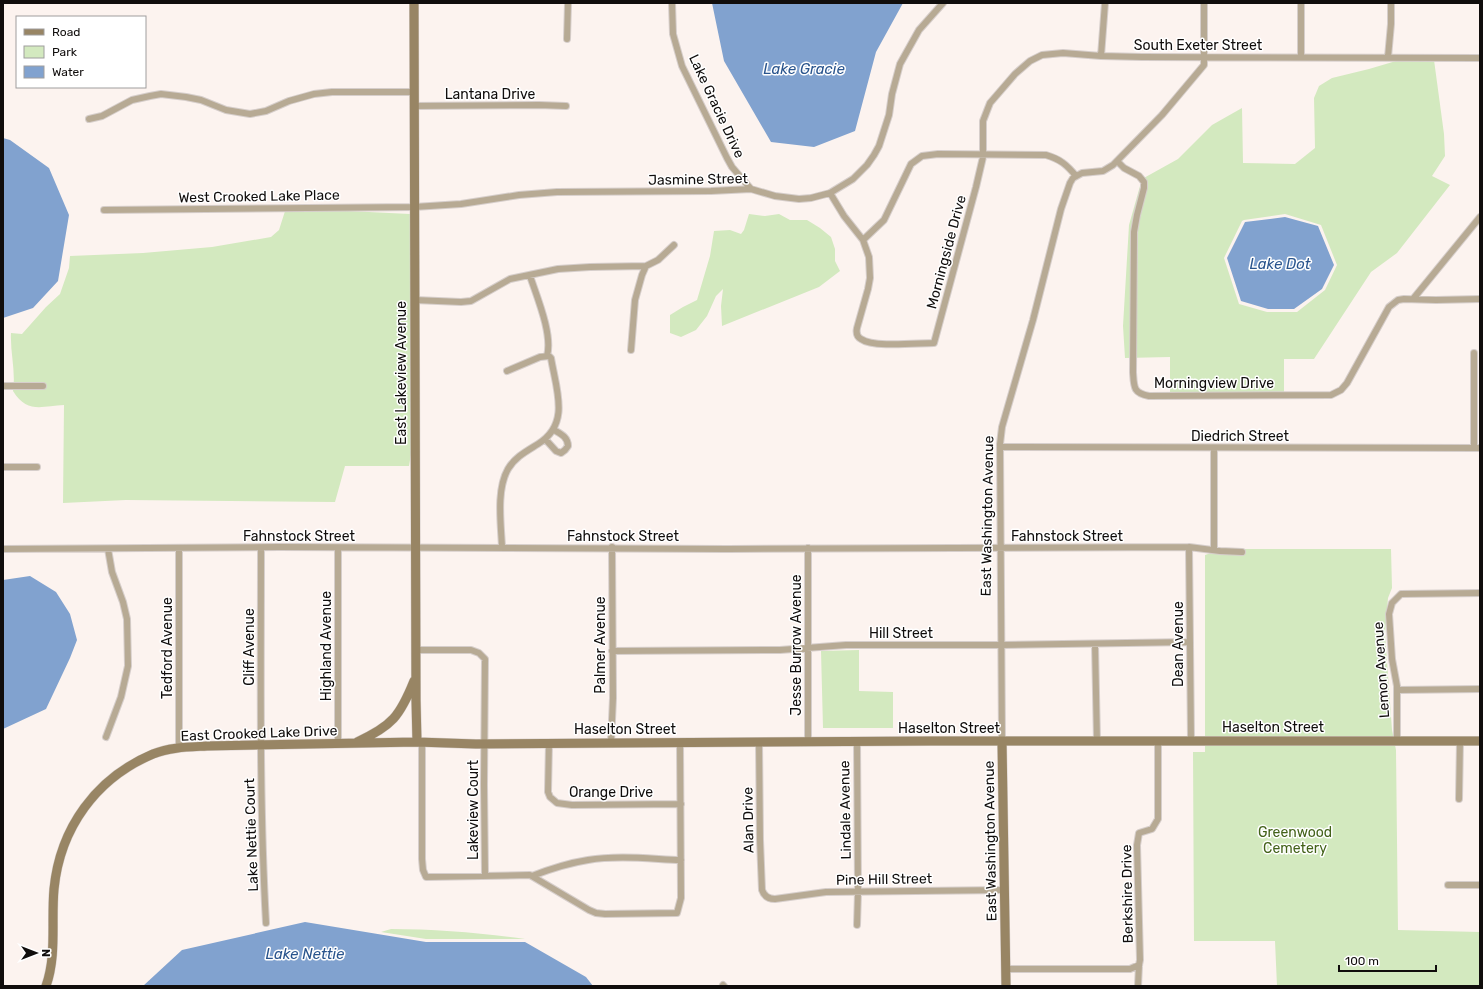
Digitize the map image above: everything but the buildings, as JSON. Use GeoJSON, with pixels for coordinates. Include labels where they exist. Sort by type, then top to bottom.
{"type":"FeatureCollection","features":[{"type":"Feature","properties":{"kind":"street","name":"East Lakeview Avenue"},"geometry":{"type":"LineString","coordinates":[[414,3],[416,676],[420,742],[422,859],[423,870],[426,877],[485,875]]}},
{"type":"Feature","properties":{"kind":"street"},"geometry":{"type":"LineString","coordinates":[[567,39],[568,3]]}},
{"type":"Feature","properties":{"kind":"street","name":"Lake Gracie Drive"},"geometry":{"type":"LineString","coordinates":[[672,3],[673,34],[690,83],[727,158],[742,180],[751,189]]}},
{"type":"Feature","properties":{"kind":"street"},"geometry":{"type":"LineString","coordinates":[[943,3],[919,30],[900,64],[893,86],[887,121],[879,146],[874,155],[867,165],[853,179],[830,193],[844,216],[863,240],[884,220],[906,173],[915,160],[922,156],[938,154],[1046,155],[1068,166],[1076,176],[1082,173],[1103,171],[1108,169],[1162,115],[1188,86],[1204,65],[1204,3]]}},
{"type":"Feature","properties":{"kind":"street"},"geometry":{"type":"LineString","coordinates":[[1101,56],[1105,3]]}},
{"type":"Feature","properties":{"kind":"street"},"geometry":{"type":"LineString","coordinates":[[1301,3],[1301,57]]}},
{"type":"Feature","properties":{"kind":"street"},"geometry":{"type":"LineString","coordinates":[[1388,57],[1391,3]]}},
{"type":"Feature","properties":{"kind":"street","name":"South Exeter Street"},"geometry":{"type":"LineString","coordinates":[[983,155],[982,128],[986,110],[997,94],[1030,61],[1036,57],[1050,53],[1101,56],[1480,58]]}},
{"type":"Feature","properties":{"kind":"street"},"geometry":{"type":"LineString","coordinates":[[89,119],[102,116],[132,100],[161,94],[186,97],[226,110],[250,114],[266,111],[288,101],[314,94],[332,92],[414,92]]}},
{"type":"Feature","properties":{"kind":"street","name":"Lantana Drive"},"geometry":{"type":"LineString","coordinates":[[414,106],[566,106]]}},
{"type":"Feature","properties":{"kind":"street","name":"Morningside Drive"},"geometry":{"type":"LineString","coordinates":[[863,240],[869,257],[870,278],[857,328],[856,333],[858,337],[862,340],[876,343],[934,343],[976,187],[983,155]]}},
{"type":"Feature","properties":{"kind":"street","name":"Morningview Drive"},"geometry":{"type":"LineString","coordinates":[[1117,161],[1124,168],[1139,176],[1144,182],[1144,188],[1137,214],[1134,249],[1133,372],[1134,385],[1141,394],[1149,396],[1325,395],[1338,393],[1347,383],[1389,307],[1398,300],[1413,299]]}},
{"type":"Feature","properties":{"kind":"street","name":"East Washington Avenue"},"geometry":{"type":"LineString","coordinates":[[1006,986],[1002,742],[1000,447],[1002,427],[1033,320],[1061,209],[1070,183],[1076,176]]}},
{"type":"Feature","properties":{"kind":"street","name":"Jasmine Street"},"geometry":{"type":"LineString","coordinates":[[414,207],[460,204],[514,195],[557,192],[711,191],[751,189],[775,196],[792,198],[811,198],[830,193]]}},
{"type":"Feature","properties":{"kind":"street","name":"West Crooked Lake Place"},"geometry":{"type":"LineString","coordinates":[[104,210],[414,207]]}},
{"type":"Feature","properties":{"kind":"street"},"geometry":{"type":"LineString","coordinates":[[1413,299],[1480,217]]}},
{"type":"Feature","properties":{"kind":"street"},"geometry":{"type":"LineString","coordinates":[[415,300],[471,301],[510,279],[558,269],[646,266],[658,260],[674,245]]}},
{"type":"Feature","properties":{"kind":"street"},"geometry":{"type":"LineString","coordinates":[[631,350],[635,300],[638,285],[646,266]]}},
{"type":"Feature","properties":{"kind":"street"},"geometry":{"type":"LineString","coordinates":[[530,276],[550,344],[547,356]]}},
{"type":"Feature","properties":{"kind":"street"},"geometry":{"type":"LineString","coordinates":[[1413,299],[1480,299]]}},
{"type":"Feature","properties":{"kind":"street"},"geometry":{"type":"LineString","coordinates":[[1474,353],[1477,448]]}},
{"type":"Feature","properties":{"kind":"street"},"geometry":{"type":"LineString","coordinates":[[507,371],[547,356]]}},
{"type":"Feature","properties":{"kind":"street"},"geometry":{"type":"LineString","coordinates":[[502,548],[501,496],[504,477],[508,469],[517,458],[546,440],[554,430],[559,414],[559,403],[551,358],[547,356]]}},
{"type":"Feature","properties":{"kind":"street"},"geometry":{"type":"LineString","coordinates":[[3,386],[43,386]]}},
{"type":"Feature","properties":{"kind":"street"},"geometry":{"type":"LineString","coordinates":[[546,440],[556,451],[560,452],[566,450],[568,446],[567,440],[563,435],[554,430]]}},
{"type":"Feature","properties":{"kind":"street","name":"Diedrich Street"},"geometry":{"type":"LineString","coordinates":[[1000,447],[1477,448]]}},
{"type":"Feature","properties":{"kind":"street"},"geometry":{"type":"LineString","coordinates":[[1214,448],[1214,550]]}},
{"type":"Feature","properties":{"kind":"street"},"geometry":{"type":"LineString","coordinates":[[3,467],[37,467]]}},
{"type":"Feature","properties":{"kind":"street","name":"Fahnstock Street"},"geometry":{"type":"LineString","coordinates":[[3,549],[416,547],[1189,547],[1242,552]]}},
{"type":"Feature","properties":{"kind":"street","name":"Palmer Avenue"},"geometry":{"type":"LineString","coordinates":[[611,743],[612,547]]}},
{"type":"Feature","properties":{"kind":"street","name":"Dean Avenue"},"geometry":{"type":"LineString","coordinates":[[1189,547],[1191,741]]}},
{"type":"Feature","properties":{"kind":"street","name":"Tedford Avenue"},"geometry":{"type":"LineString","coordinates":[[179,548],[179,748]]}},
{"type":"Feature","properties":{"kind":"street","name":"Cliff Avenue"},"geometry":{"type":"LineString","coordinates":[[261,548],[261,745]]}},
{"type":"Feature","properties":{"kind":"street","name":"Highland Avenue"},"geometry":{"type":"LineString","coordinates":[[338,548],[338,744]]}},
{"type":"Feature","properties":{"kind":"street","name":"Jesse Burrow Avenue"},"geometry":{"type":"LineString","coordinates":[[808,548],[808,742]]}},
{"type":"Feature","properties":{"kind":"street"},"geometry":{"type":"LineString","coordinates":[[106,737],[121,697],[128,666],[127,619],[123,602],[112,572],[108,549]]}},
{"type":"Feature","properties":{"kind":"street","name":"Lemon Avenue"},"geometry":{"type":"LineString","coordinates":[[1397,741],[1397,690],[1389,631],[1390,610],[1396,598],[1401,594],[1480,593]]}},
{"type":"Feature","properties":{"kind":"street","name":"Hill Street"},"geometry":{"type":"LineString","coordinates":[[612,651],[780,650],[846,645],[1001,645],[1190,642]]}},
{"type":"Feature","properties":{"kind":"street"},"geometry":{"type":"LineString","coordinates":[[1095,644],[1097,742]]}},
{"type":"Feature","properties":{"kind":"street","name":"Lakeview Court"},"geometry":{"type":"LineString","coordinates":[[416,650],[471,650],[482,655],[486,663],[485,875]]}},
{"type":"Feature","properties":{"kind":"street","name":"East Crooked Lake Drive"},"geometry":{"type":"LineString","coordinates":[[353,744],[379,731],[396,717],[406,702],[416,676]]}},
{"type":"Feature","properties":{"kind":"street"},"geometry":{"type":"LineString","coordinates":[[1397,690],[1480,689]]}},
{"type":"Feature","properties":{"kind":"street"},"geometry":{"type":"LineString","coordinates":[[1459,800],[1460,741]]}},
{"type":"Feature","properties":{"kind":"street","name":"Haselton Street"},"geometry":{"type":"LineString","coordinates":[[420,742],[549,744],[759,742],[1480,741]]}},
{"type":"Feature","properties":{"kind":"street","name":"East Crooked Lake Drive"},"geometry":{"type":"LineString","coordinates":[[46,986],[52,963],[54,937],[54,888],[58,865],[64,846],[74,824],[85,806],[102,787],[123,769],[154,754],[179,748],[207,746],[420,742]]}},
{"type":"Feature","properties":{"kind":"street","name":"Alan Drive"},"geometry":{"type":"LineString","coordinates":[[759,742],[760,847],[762,890],[766,896]]}},
{"type":"Feature","properties":{"kind":"street","name":"Lindale Avenue"},"geometry":{"type":"LineString","coordinates":[[856,742],[858,892],[856,925]]}},
{"type":"Feature","properties":{"kind":"street","name":"Berkshire Drive"},"geometry":{"type":"LineString","coordinates":[[1138,986],[1140,960],[1137,845],[1139,833],[1152,829],[1158,819],[1158,742]]}},
{"type":"Feature","properties":{"kind":"street"},"geometry":{"type":"LineString","coordinates":[[532,876],[596,913],[676,914],[681,898],[680,743]]}},
{"type":"Feature","properties":{"kind":"street","name":"Orange Drive"},"geometry":{"type":"LineString","coordinates":[[549,744],[548,792],[553,801],[557,803],[572,805],[681,804]]}},
{"type":"Feature","properties":{"kind":"street","name":"Lake Nettie Court"},"geometry":{"type":"LineString","coordinates":[[261,745],[262,846],[266,923]]}},
{"type":"Feature","properties":{"kind":"street"},"geometry":{"type":"LineString","coordinates":[[485,875],[532,876],[589,860],[617,858],[681,860]]}},
{"type":"Feature","properties":{"kind":"street"},"geometry":{"type":"LineString","coordinates":[[1448,885],[1480,885]]}},
{"type":"Feature","properties":{"kind":"street","name":"Pine Hill Street"},"geometry":{"type":"LineString","coordinates":[[766,896],[770,899],[808,894],[858,892],[1004,890]]}},
{"type":"Feature","properties":{"kind":"street"},"geometry":{"type":"LineString","coordinates":[[1006,969],[1108,970],[1130,969],[1139,965]]}},
{"type":"Feature","properties":{"kind":"green space"},"geometry":{"type":"Polygon","coordinates":[[[1434,60],[1444,134],[1445,156],[1432,176],[1450,185],[1397,253],[1371,272],[1314,359],[1284,359],[1284,398],[1170,397],[1170,357],[1125,358],[1123,326],[1129,225],[1142,179],[1178,159],[1212,125],[1242,108],[1243,163],[1295,164],[1315,148],[1314,98],[1319,86],[1332,78],[1396,61],[1434,60]],[[1285,214],[1242,221],[1224,258],[1239,304],[1267,312],[1297,312],[1325,290],[1337,265],[1321,225],[1285,214]]]}},
{"type":"Feature","properties":{"kind":"green space"},"geometry":{"type":"Polygon","coordinates":[[[286,208],[410,214],[412,448],[409,466],[345,466],[335,502],[126,500],[63,503],[64,405],[42,407],[29,406],[18,398],[13,391],[14,377],[11,333],[22,334],[60,294],[69,268],[70,256],[143,253],[212,247],[271,237],[279,230],[286,208]]]}},
{"type":"Feature","properties":{"kind":"green space"},"geometry":{"type":"Polygon","coordinates":[[[749,214],[765,216],[779,214],[790,220],[807,220],[820,228],[831,237],[835,249],[835,261],[840,271],[819,287],[722,326],[721,306],[723,289],[716,296],[707,316],[696,330],[681,337],[670,333],[670,315],[697,300],[710,256],[714,231],[730,230],[741,234],[744,230],[749,214]]]}},
{"type":"Feature","properties":{"kind":"green space","name":"Greenwood Cemetery"},"geometry":{"type":"Polygon","coordinates":[[[1223,549],[1391,549],[1392,588],[1388,598],[1385,634],[1392,730],[1396,750],[1398,930],[1480,932],[1480,986],[1277,986],[1275,941],[1194,941],[1193,752],[1205,752],[1205,555],[1223,549]]]}},
{"type":"Feature","properties":{"kind":"green space"},"geometry":{"type":"Polygon","coordinates":[[[859,650],[859,691],[893,692],[893,728],[823,728],[821,651],[859,650]]]}},
{"type":"Feature","properties":{"kind":"green space"},"geometry":{"type":"Polygon","coordinates":[[[391,929],[458,932],[525,939],[426,939],[381,932],[391,929]]]}},
{"type":"Feature","properties":{"kind":"water","name":"Lake Gracie"},"geometry":{"type":"Polygon","coordinates":[[[712,3],[903,3],[876,52],[855,131],[814,147],[771,142],[724,61],[712,3]]]}},
{"type":"Feature","properties":{"kind":"water"},"geometry":{"type":"Polygon","coordinates":[[[3,138],[10,140],[49,168],[69,215],[58,281],[33,308],[3,318],[3,138]]]}},
{"type":"Feature","properties":{"kind":"water","name":"Lake Dot"},"geometry":{"type":"Polygon","coordinates":[[[1285,217],[1318,226],[1334,265],[1322,289],[1294,309],[1268,309],[1241,301],[1227,258],[1245,222],[1285,217]]]}},
{"type":"Feature","properties":{"kind":"water"},"geometry":{"type":"Polygon","coordinates":[[[30,576],[56,592],[70,614],[77,640],[46,709],[3,729],[3,580],[30,576]]]}},
{"type":"Feature","properties":{"kind":"water","name":"Lake Nettie"},"geometry":{"type":"Polygon","coordinates":[[[305,922],[426,942],[525,942],[586,977],[593,986],[143,986],[182,950],[305,922]]]}}]}
